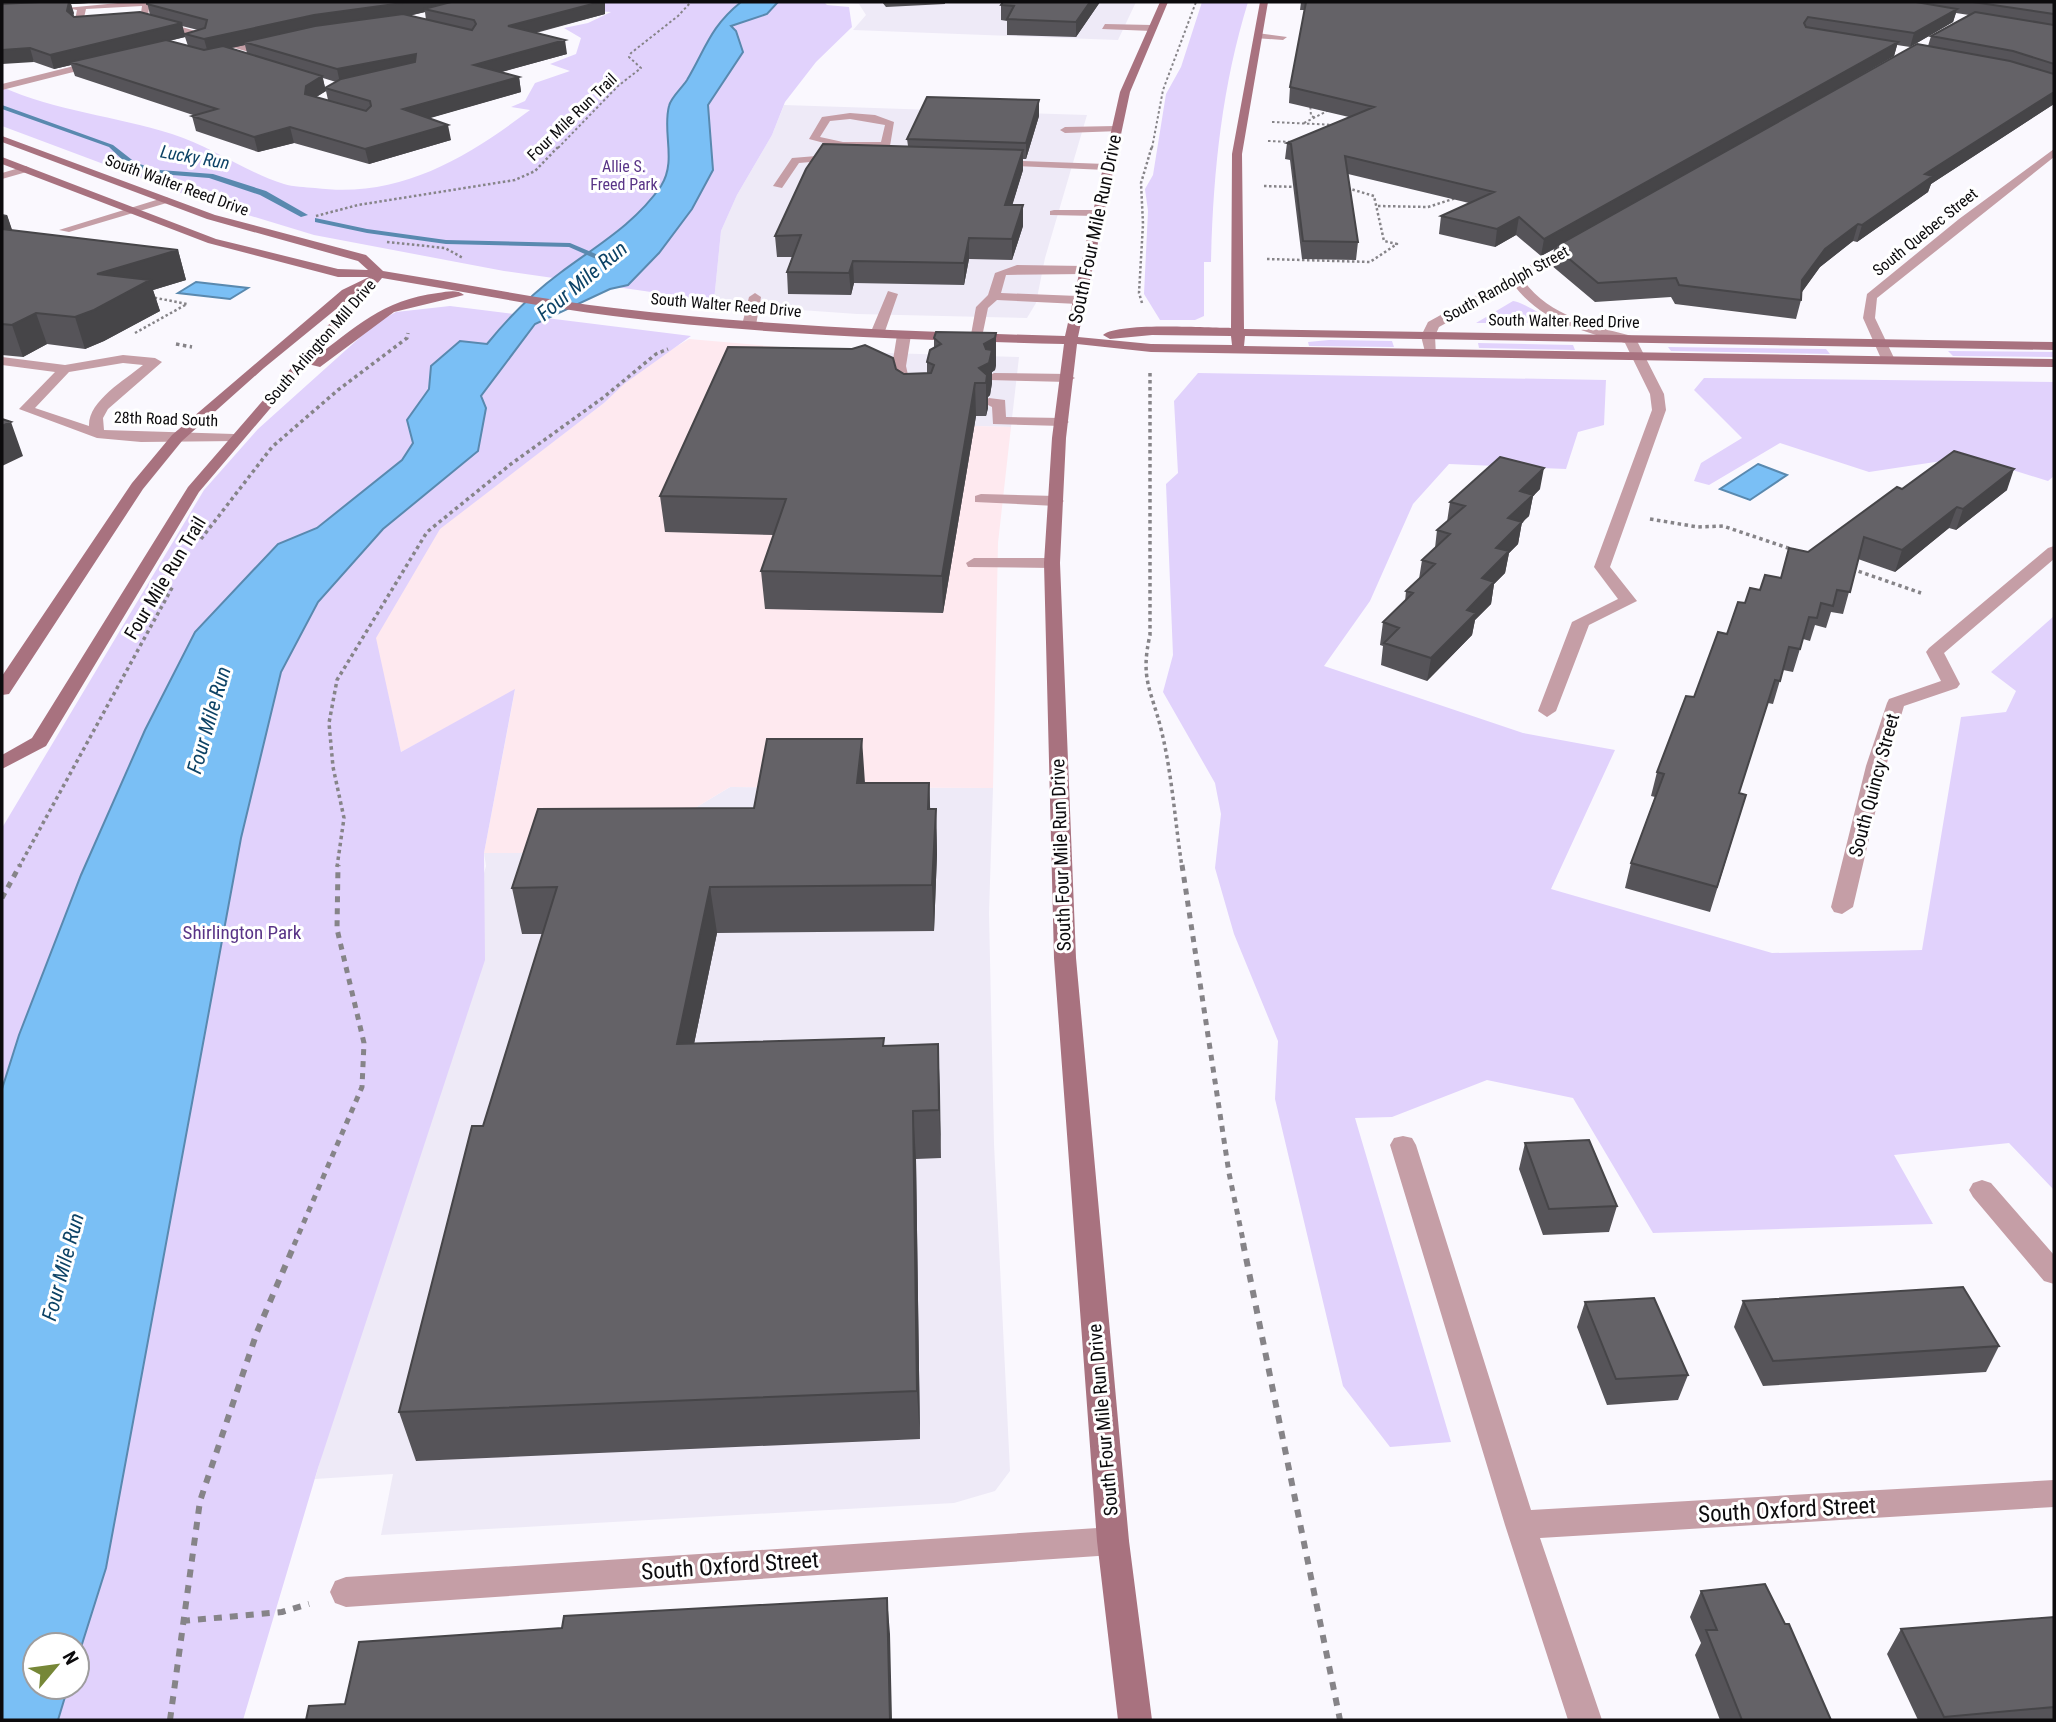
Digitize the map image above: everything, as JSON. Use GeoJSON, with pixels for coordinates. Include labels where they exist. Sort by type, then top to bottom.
{"type":"FeatureCollection","features":[{"type":"Feature","properties":{"kind":"main road","name":"South Four Mile Run Drive"},"geometry":{"type":"LineString","coordinates":[[1135,1720],[1113,1541],[1065,958],[1052,563],[1062,422],[1078,300],[1125,92],[1164,2]]}},
{"type":"Feature","properties":{"kind":"main road"},"geometry":{"type":"LineString","coordinates":[[1238,350],[1237,154],[1264,2]]}},
{"type":"Feature","properties":{"kind":"main road","name":"South Walter Reed Drive"},"geometry":{"type":"LineString","coordinates":[[2,139],[260,232],[362,258],[379,274]]}},
{"type":"Feature","properties":{"kind":"main road","name":"South Walter Reed Drive"},"geometry":{"type":"LineString","coordinates":[[2,160],[212,241],[280,261],[338,273],[379,274],[475,292],[695,321],[877,334],[1073,340],[1151,348],[2054,363]]}},
{"type":"Feature","properties":{"kind":"main road","name":"South Arlington Mill Drive"},"geometry":{"type":"LineString","coordinates":[[2,764],[39,742],[193,490],[234,439],[379,274]]}},
{"type":"Feature","properties":{"kind":"main road","name":"South Arlington Mill Drive"},"geometry":{"type":"LineString","coordinates":[[2,690],[72,580],[137,486],[177,438],[346,293],[379,274]]}},
{"type":"Feature","properties":{"kind":"main road"},"geometry":{"type":"LineString","coordinates":[[277,393],[389,309],[422,299],[475,292]]}},
{"type":"Feature","properties":{"kind":"main road","name":"South Walter Reed Drive"},"geometry":{"type":"LineString","coordinates":[[1073,340],[1152,331],[2054,346]]}},
{"type":"Feature","properties":{"kind":"street"},"geometry":{"type":"LineString","coordinates":[[55,9],[147,3],[145,20]]}},
{"type":"Feature","properties":{"kind":"street"},"geometry":{"type":"LineString","coordinates":[[82,8],[78,25],[105,23]]}},
{"type":"Feature","properties":{"kind":"street"},"geometry":{"type":"LineString","coordinates":[[131,21],[145,20],[249,50]]}},
{"type":"Feature","properties":{"kind":"street"},"geometry":{"type":"LineString","coordinates":[[1105,27],[1152,28]]}},
{"type":"Feature","properties":{"kind":"street"},"geometry":{"type":"LineString","coordinates":[[1257,36],[1283,37]]}},
{"type":"Feature","properties":{"kind":"street"},"geometry":{"type":"LineString","coordinates":[[180,42],[205,37]]}},
{"type":"Feature","properties":{"kind":"street"},"geometry":{"type":"LineString","coordinates":[[226,55],[261,47]]}},
{"type":"Feature","properties":{"kind":"street"},"geometry":{"type":"LineString","coordinates":[[2,85],[110,61]]}},
{"type":"Feature","properties":{"kind":"street"},"geometry":{"type":"LineString","coordinates":[[885,145],[823,143],[814,139],[826,119],[862,116],[881,118],[890,124],[885,145],[883,153],[896,160]]}},
{"type":"Feature","properties":{"kind":"street"},"geometry":{"type":"LineString","coordinates":[[1065,130],[1116,129]]}},
{"type":"Feature","properties":{"kind":"street","name":"South Quebec Street"},"geometry":{"type":"LineString","coordinates":[[1888,360],[1869,318],[1871,297],[1963,221],[2054,152]]}},
{"type":"Feature","properties":{"kind":"street"},"geometry":{"type":"LineString","coordinates":[[778,186],[796,160],[814,157],[857,158]]}},
{"type":"Feature","properties":{"kind":"street"},"geometry":{"type":"LineString","coordinates":[[870,158],[909,160]]}},
{"type":"Feature","properties":{"kind":"street"},"geometry":{"type":"LineString","coordinates":[[988,163],[1106,167]]}},
{"type":"Feature","properties":{"kind":"street"},"geometry":{"type":"LineString","coordinates":[[2,176],[26,169]]}},
{"type":"Feature","properties":{"kind":"street"},"geometry":{"type":"LineString","coordinates":[[65,230],[166,200]]}},
{"type":"Feature","properties":{"kind":"street"},"geometry":{"type":"LineString","coordinates":[[1054,213],[1096,213]]}},
{"type":"Feature","properties":{"kind":"street","name":"South Randolph Street"},"geometry":{"type":"LineString","coordinates":[[1431,353],[1428,336],[1433,325],[1589,237]]}},
{"type":"Feature","properties":{"kind":"street"},"geometry":{"type":"LineString","coordinates":[[975,337],[982,307],[994,296],[1001,273],[1017,270],[1084,270]]}},
{"type":"Feature","properties":{"kind":"street"},"geometry":{"type":"LineString","coordinates":[[1516,279],[1525,294],[1552,313],[1591,330],[1630,340],[1657,394],[1659,410],[1602,567],[1628,601],[1581,622],[1547,711]]}},
{"type":"Feature","properties":{"kind":"street"},"geometry":{"type":"LineString","coordinates":[[877,334],[892,294]]}},
{"type":"Feature","properties":{"kind":"street"},"geometry":{"type":"LineString","coordinates":[[994,296],[1078,300]]}},
{"type":"Feature","properties":{"kind":"street"},"geometry":{"type":"LineString","coordinates":[[749,325],[755,297]]}},
{"type":"Feature","properties":{"kind":"street"},"geometry":{"type":"LineString","coordinates":[[904,335],[897,354],[904,380],[919,394]]}},
{"type":"Feature","properties":{"kind":"street","name":"28th Road South"},"geometry":{"type":"LineString","coordinates":[[2,361],[65,369],[123,359],[155,362],[102,407],[96,418],[97,434]]}},
{"type":"Feature","properties":{"kind":"street","name":"28th Road South"},"geometry":{"type":"LineString","coordinates":[[65,369],[26,409],[97,434],[234,439]]}},
{"type":"Feature","properties":{"kind":"street"},"geometry":{"type":"LineString","coordinates":[[1062,422],[998,421],[997,390],[1068,378]]}},
{"type":"Feature","properties":{"kind":"street"},"geometry":{"type":"LineString","coordinates":[[981,499],[1056,501]]}},
{"type":"Feature","properties":{"kind":"street","name":"South Quincy Street"},"geometry":{"type":"LineString","coordinates":[[1842,907],[1876,766],[1896,702],[1951,684],[1935,652],[2054,551]]}},
{"type":"Feature","properties":{"kind":"street"},"geometry":{"type":"LineString","coordinates":[[974,563],[1052,563]]}},
{"type":"Feature","properties":{"kind":"street"},"geometry":{"type":"LineString","coordinates":[[1403,1145],[1520,1525],[1585,1720]]}},
{"type":"Feature","properties":{"kind":"street"},"geometry":{"type":"LineString","coordinates":[[1982,1190],[2054,1273]]}},
{"type":"Feature","properties":{"kind":"street","name":"South Oxford Street"},"geometry":{"type":"LineString","coordinates":[[1520,1525],[2054,1494]]}},
{"type":"Feature","properties":{"kind":"street","name":"South Oxford Street"},"geometry":{"type":"LineString","coordinates":[[346,1592],[1113,1541]]}},
{"type":"Feature","properties":{"kind":"path","name":"Four Mile Run Trail"},"geometry":{"type":"LineString","coordinates":[[309,218],[358,205],[514,180],[535,171],[618,86],[637,73],[640,65],[629,57],[631,53],[648,37],[685,11],[691,2]]}},
{"type":"Feature","properties":{"kind":"path"},"geometry":{"type":"LineString","coordinates":[[1143,307],[1139,293],[1143,224],[1139,192],[1148,168],[1163,90],[1196,2]]}},
{"type":"Feature","properties":{"kind":"path"},"geometry":{"type":"LineString","coordinates":[[1310,98],[1311,116],[1316,118]]}},
{"type":"Feature","properties":{"kind":"path"},"geometry":{"type":"LineString","coordinates":[[1304,123],[1331,109]]}},
{"type":"Feature","properties":{"kind":"path"},"geometry":{"type":"LineString","coordinates":[[1264,122],[1337,125]]}},
{"type":"Feature","properties":{"kind":"path"},"geometry":{"type":"LineString","coordinates":[[1262,141],[1301,142]]}},
{"type":"Feature","properties":{"kind":"path"},"geometry":{"type":"LineString","coordinates":[[1263,186],[1300,187]]}},
{"type":"Feature","properties":{"kind":"path"},"geometry":{"type":"LineString","coordinates":[[1264,259],[1370,262],[1396,244],[1384,241],[1374,196],[1362,190],[1334,186]]}},
{"type":"Feature","properties":{"kind":"path"},"geometry":{"type":"LineString","coordinates":[[1378,206],[1428,207],[1442,205],[1461,196]]}},
{"type":"Feature","properties":{"kind":"path"},"geometry":{"type":"LineString","coordinates":[[386,242],[446,248],[463,258]]}},
{"type":"Feature","properties":{"kind":"path"},"geometry":{"type":"LineString","coordinates":[[126,338],[187,304],[147,296]]}},
{"type":"Feature","properties":{"kind":"path","name":"Four Mile Run Trail"},"geometry":{"type":"LineString","coordinates":[[196,546],[272,447],[338,390],[407,338],[409,323]]}},
{"type":"Feature","properties":{"kind":"path"},"geometry":{"type":"LineString","coordinates":[[169,344],[192,346]]}},
{"type":"Feature","properties":{"kind":"path"},"geometry":{"type":"LineString","coordinates":[[170,1720],[200,1502],[257,1332],[362,1087],[364,1043],[337,929],[335,885],[344,818],[333,767],[329,723],[337,680],[427,532],[511,464],[604,397],[656,354],[666,349],[679,348]]}},
{"type":"Feature","properties":{"kind":"path"},"geometry":{"type":"LineString","coordinates":[[1151,364],[1150,635],[1143,663],[1147,694],[1163,740],[1229,1173],[1340,1720]]}},
{"type":"Feature","properties":{"kind":"path"},"geometry":{"type":"LineString","coordinates":[[1639,517],[1698,527],[1723,526],[1802,552]]}},
{"type":"Feature","properties":{"kind":"path"},"geometry":{"type":"LineString","coordinates":[[1842,566],[1921,593]]}},
{"type":"Feature","properties":{"kind":"path","name":"Four Mile Run Trail"},"geometry":{"type":"LineString","coordinates":[[2,898],[177,580]]}},
{"type":"Feature","properties":{"kind":"path"},"geometry":{"type":"LineString","coordinates":[[182,1621],[282,1612],[346,1592]]}},
{"type":"Feature","properties":{"kind":"shaded area"},"geometry":{"type":"Polygon","coordinates":[[[838,2],[1136,2],[1118,40],[853,30],[866,15],[859,4],[838,2]]]}},
{"type":"Feature","properties":{"kind":"shaded area"},"geometry":{"type":"Polygon","coordinates":[[[784,105],[1087,115],[1045,258],[1036,303],[1027,318],[857,314],[717,304],[714,301],[721,231],[737,195],[772,135],[784,105]]]}},
{"type":"Feature","properties":{"kind":"shaded area"},"geometry":{"type":"Polygon","coordinates":[[[689,339],[791,348],[940,425],[1011,427],[998,543],[993,788],[730,787],[620,853],[484,853],[515,690],[401,752],[375,638],[439,529],[604,403],[637,370],[689,339]]]}},
{"type":"Feature","properties":{"kind":"shaded area"},"geometry":{"type":"Polygon","coordinates":[[[855,352],[1019,357],[1011,427],[940,425],[855,352]]]}},
{"type":"Feature","properties":{"kind":"shaded area"},"geometry":{"type":"Polygon","coordinates":[[[730,787],[993,788],[989,913],[994,1144],[1010,1471],[995,1491],[954,1503],[381,1535],[393,1474],[315,1479],[486,866],[484,853],[620,853],[730,787]]]}},
{"type":"Feature","properties":{"kind":"green space","name":"Allie S. Freed Park"},"geometry":{"type":"Polygon","coordinates":[[[595,2],[824,2],[827,5],[849,7],[852,27],[816,62],[785,102],[772,135],[737,195],[721,231],[714,301],[504,271],[314,235],[205,202],[2,126],[2,87],[64,108],[172,134],[288,185],[346,190],[375,187],[403,181],[456,159],[530,110],[511,107],[525,101],[535,83],[570,71],[550,64],[576,54],[581,38],[564,28],[588,23],[611,12],[569,9],[595,2]]]}},
{"type":"Feature","properties":{"kind":"green space"},"geometry":{"type":"Polygon","coordinates":[[[1202,2],[1248,2],[1220,130],[1211,262],[1204,262],[1204,316],[1195,320],[1160,320],[1144,294],[1148,211],[1145,189],[1153,175],[1166,94],[1181,67],[1202,2]]]}},
{"type":"Feature","properties":{"kind":"green space"},"geometry":{"type":"Polygon","coordinates":[[[1513,301],[1523,304],[1558,323],[1476,323],[1513,301]]]}},
{"type":"Feature","properties":{"kind":"green space","name":"Shirlington Park"},"geometry":{"type":"Polygon","coordinates":[[[450,306],[691,336],[624,384],[604,403],[440,529],[376,638],[401,752],[515,689],[484,853],[485,960],[318,1468],[243,1720],[2,1720],[2,828],[204,490],[258,429],[376,323],[396,312],[450,306]]]}},
{"type":"Feature","properties":{"kind":"green space"},"geometry":{"type":"Polygon","coordinates":[[[1392,341],[1394,347],[1309,346],[1308,342],[1392,341]]]}},
{"type":"Feature","properties":{"kind":"green space"},"geometry":{"type":"Polygon","coordinates":[[[1478,343],[1573,345],[1575,350],[1479,348],[1478,343]]]}},
{"type":"Feature","properties":{"kind":"green space"},"geometry":{"type":"Polygon","coordinates":[[[1668,347],[1826,349],[1830,354],[1671,351],[1668,347]]]}},
{"type":"Feature","properties":{"kind":"green space"},"geometry":{"type":"Polygon","coordinates":[[[1948,351],[2054,352],[2054,357],[1953,356],[1948,351]]]}},
{"type":"Feature","properties":{"kind":"green space"},"geometry":{"type":"Polygon","coordinates":[[[1198,373],[1606,380],[1604,425],[1578,432],[1566,469],[1449,464],[1413,504],[1370,601],[1324,666],[1523,733],[1615,750],[1551,889],[1772,953],[1922,950],[1961,717],[2006,712],[2016,691],[1991,672],[2054,616],[2054,1190],[2009,1143],[1894,1155],[1933,1224],[1653,1233],[1573,1098],[1487,1080],[1392,1117],[1355,1118],[1451,1442],[1390,1447],[1343,1386],[1275,1099],[1278,1041],[1234,934],[1215,868],[1221,814],[1215,783],[1163,692],[1173,655],[1166,484],[1178,473],[1174,401],[1198,373]]]}},
{"type":"Feature","properties":{"kind":"green space"},"geometry":{"type":"Polygon","coordinates":[[[1704,378],[2054,382],[2054,476],[2048,481],[2000,466],[1955,459],[1869,472],[1780,443],[1709,485],[1694,481],[1701,463],[1742,438],[1694,390],[1704,378]]]}},
{"type":"Feature","properties":{"kind":"water","name":"Four Mile Run"},"geometry":{"type":"Polygon","coordinates":[[[741,2],[778,2],[767,14],[731,26],[736,31],[743,52],[708,105],[713,170],[692,209],[659,253],[628,285],[610,289],[535,324],[481,396],[486,408],[478,451],[383,529],[318,602],[281,672],[241,838],[106,1568],[86,1631],[21,1631],[21,1701],[64,1701],[58,1720],[2,1720],[2,1089],[19,1035],[81,875],[145,730],[195,632],[278,544],[317,528],[402,460],[413,443],[407,420],[429,389],[431,366],[460,341],[487,344],[512,315],[540,289],[614,234],[651,200],[661,186],[668,167],[667,116],[670,103],[687,80],[715,29],[741,2]]]}},
{"type":"Feature","properties":{"kind":"water"},"geometry":{"type":"Polygon","coordinates":[[[196,282],[248,288],[230,299],[178,293],[196,282]]]}},
{"type":"Feature","properties":{"kind":"water"},"geometry":{"type":"Polygon","coordinates":[[[1758,464],[1787,475],[1750,500],[1720,489],[1758,464]]]}},
{"type":"Feature","properties":{"kind":"building"},"geometry":{"type":"Polygon","coordinates":[[[69,2],[67,11],[74,17],[140,12],[182,23],[50,55],[30,48],[2,50],[2,4],[69,2]]]}},
{"type":"Feature","properties":{"kind":"building"},"geometry":{"type":"Polygon","coordinates":[[[147,2],[410,2],[314,15],[204,39],[185,34],[205,28],[207,20],[147,2]]]}},
{"type":"Feature","properties":{"kind":"building"},"geometry":{"type":"Polygon","coordinates":[[[451,2],[600,2],[508,26],[565,40],[474,65],[519,77],[403,109],[448,125],[365,149],[290,127],[254,137],[192,116],[217,109],[70,62],[166,40],[204,50],[223,46],[322,76],[306,86],[305,94],[366,111],[371,106],[370,101],[325,88],[341,79],[415,62],[416,54],[337,69],[244,42],[315,26],[403,14],[472,30],[476,24],[474,20],[424,9],[451,2]]]}},
{"type":"Feature","properties":{"kind":"building"},"geometry":{"type":"Polygon","coordinates":[[[1003,2],[1090,2],[1076,22],[1007,19],[1014,6],[1001,5],[1003,2]]]}},
{"type":"Feature","properties":{"kind":"building"},"geometry":{"type":"Polygon","coordinates":[[[1306,2],[1916,2],[1957,9],[1914,33],[1808,17],[1804,23],[1806,27],[1898,42],[1544,239],[1519,217],[1497,229],[1441,216],[1494,192],[1345,156],[1358,242],[1303,241],[1291,144],[1287,143],[1374,107],[1290,87],[1306,2]]]}},
{"type":"Feature","properties":{"kind":"building"},"geometry":{"type":"Polygon","coordinates":[[[1973,2],[2054,2],[2054,14],[1973,2]]]}},
{"type":"Feature","properties":{"kind":"building"},"geometry":{"type":"Polygon","coordinates":[[[1975,12],[2054,25],[2054,64],[2013,51],[1931,36],[1975,12]]]}},
{"type":"Feature","properties":{"kind":"building"},"geometry":{"type":"Polygon","coordinates":[[[1917,44],[2010,61],[2054,74],[2054,92],[1925,174],[1933,176],[1862,225],[1858,224],[1825,249],[1802,280],[1801,300],[1679,285],[1676,278],[1598,283],[1555,247],[1917,44]]]}},
{"type":"Feature","properties":{"kind":"building"},"geometry":{"type":"Polygon","coordinates":[[[927,97],[1039,100],[1026,143],[907,139],[927,97]]]}},
{"type":"Feature","properties":{"kind":"building"},"geometry":{"type":"Polygon","coordinates":[[[823,144],[1023,150],[1005,205],[1023,205],[1012,239],[969,238],[964,263],[853,261],[849,273],[787,272],[801,235],[775,236],[806,169],[823,144]]]}},
{"type":"Feature","properties":{"kind":"building"},"geometry":{"type":"Polygon","coordinates":[[[2,229],[178,250],[97,274],[150,280],[94,310],[75,317],[36,313],[12,325],[2,324],[2,229]]]}},
{"type":"Feature","properties":{"kind":"building"},"geometry":{"type":"Polygon","coordinates":[[[936,332],[996,333],[995,338],[984,344],[986,349],[992,350],[989,363],[979,368],[987,375],[986,383],[975,383],[942,576],[761,571],[786,499],[660,496],[728,347],[852,349],[865,345],[893,358],[896,369],[904,374],[931,373],[934,365],[927,362],[930,350],[941,344],[934,338],[936,332]]]}},
{"type":"Feature","properties":{"kind":"building"},"geometry":{"type":"Polygon","coordinates":[[[2,419],[11,422],[2,426],[2,419]]]}},
{"type":"Feature","properties":{"kind":"building"},"geometry":{"type":"Polygon","coordinates":[[[1954,451],[2014,469],[1963,509],[1957,507],[1902,550],[1864,537],[1850,592],[1837,590],[1833,606],[1821,603],[1817,618],[1809,617],[1800,649],[1789,647],[1780,681],[1775,680],[1739,793],[1746,795],[1717,887],[1631,863],[1664,774],[1657,772],[1686,696],[1694,697],[1718,632],[1727,634],[1738,602],[1745,603],[1750,588],[1760,590],[1765,575],[1781,578],[1789,548],[1808,552],[1897,487],[1902,489],[1954,451]]]}},
{"type":"Feature","properties":{"kind":"building"},"geometry":{"type":"Polygon","coordinates":[[[1500,457],[1544,468],[1520,491],[1533,495],[1508,518],[1522,522],[1496,548],[1509,551],[1482,578],[1494,582],[1467,610],[1476,613],[1431,658],[1384,643],[1399,628],[1383,622],[1413,593],[1406,591],[1435,564],[1422,560],[1450,534],[1437,530],[1465,506],[1450,502],[1500,457]]]}},
{"type":"Feature","properties":{"kind":"building"},"geometry":{"type":"Polygon","coordinates":[[[767,739],[862,739],[857,783],[929,783],[928,809],[936,809],[932,885],[710,887],[677,1044],[884,1038],[883,1046],[938,1044],[939,1110],[913,1111],[917,1391],[399,1412],[472,1126],[483,1126],[557,887],[512,888],[538,809],[754,808],[767,739]]]}},
{"type":"Feature","properties":{"kind":"building"},"geometry":{"type":"Polygon","coordinates":[[[1589,1140],[1617,1206],[1549,1209],[1525,1143],[1589,1140]]]}},
{"type":"Feature","properties":{"kind":"building"},"geometry":{"type":"Polygon","coordinates":[[[1963,1287],[1999,1346],[1773,1361],[1743,1301],[1963,1287]]]}},
{"type":"Feature","properties":{"kind":"building"},"geometry":{"type":"Polygon","coordinates":[[[1654,1298],[1688,1375],[1616,1379],[1585,1302],[1654,1298]]]}},
{"type":"Feature","properties":{"kind":"building"},"geometry":{"type":"Polygon","coordinates":[[[1765,1584],[1785,1624],[1789,1624],[1831,1720],[1742,1720],[1706,1630],[1717,1630],[1701,1591],[1765,1584]]]}},
{"type":"Feature","properties":{"kind":"building"},"geometry":{"type":"Polygon","coordinates":[[[887,1598],[890,1720],[306,1720],[309,1706],[345,1704],[359,1642],[562,1628],[564,1616],[887,1598]]]}},
{"type":"Feature","properties":{"kind":"building"},"geometry":{"type":"Polygon","coordinates":[[[2054,1617],[2054,1707],[1944,1717],[1901,1629],[2054,1617]]]}},
{"type":"Feature","properties":{"kind":"waterway","name":"Lucky Run"},"geometry":{"type":"LineString","coordinates":[[2,107],[111,146],[133,165],[160,172],[210,176],[263,193],[304,215]]}},
{"type":"Feature","properties":{"kind":"waterway","name":"Lucky Run"},"geometry":{"type":"LineString","coordinates":[[318,220],[367,231],[446,242],[570,245],[606,260]]}}]}
